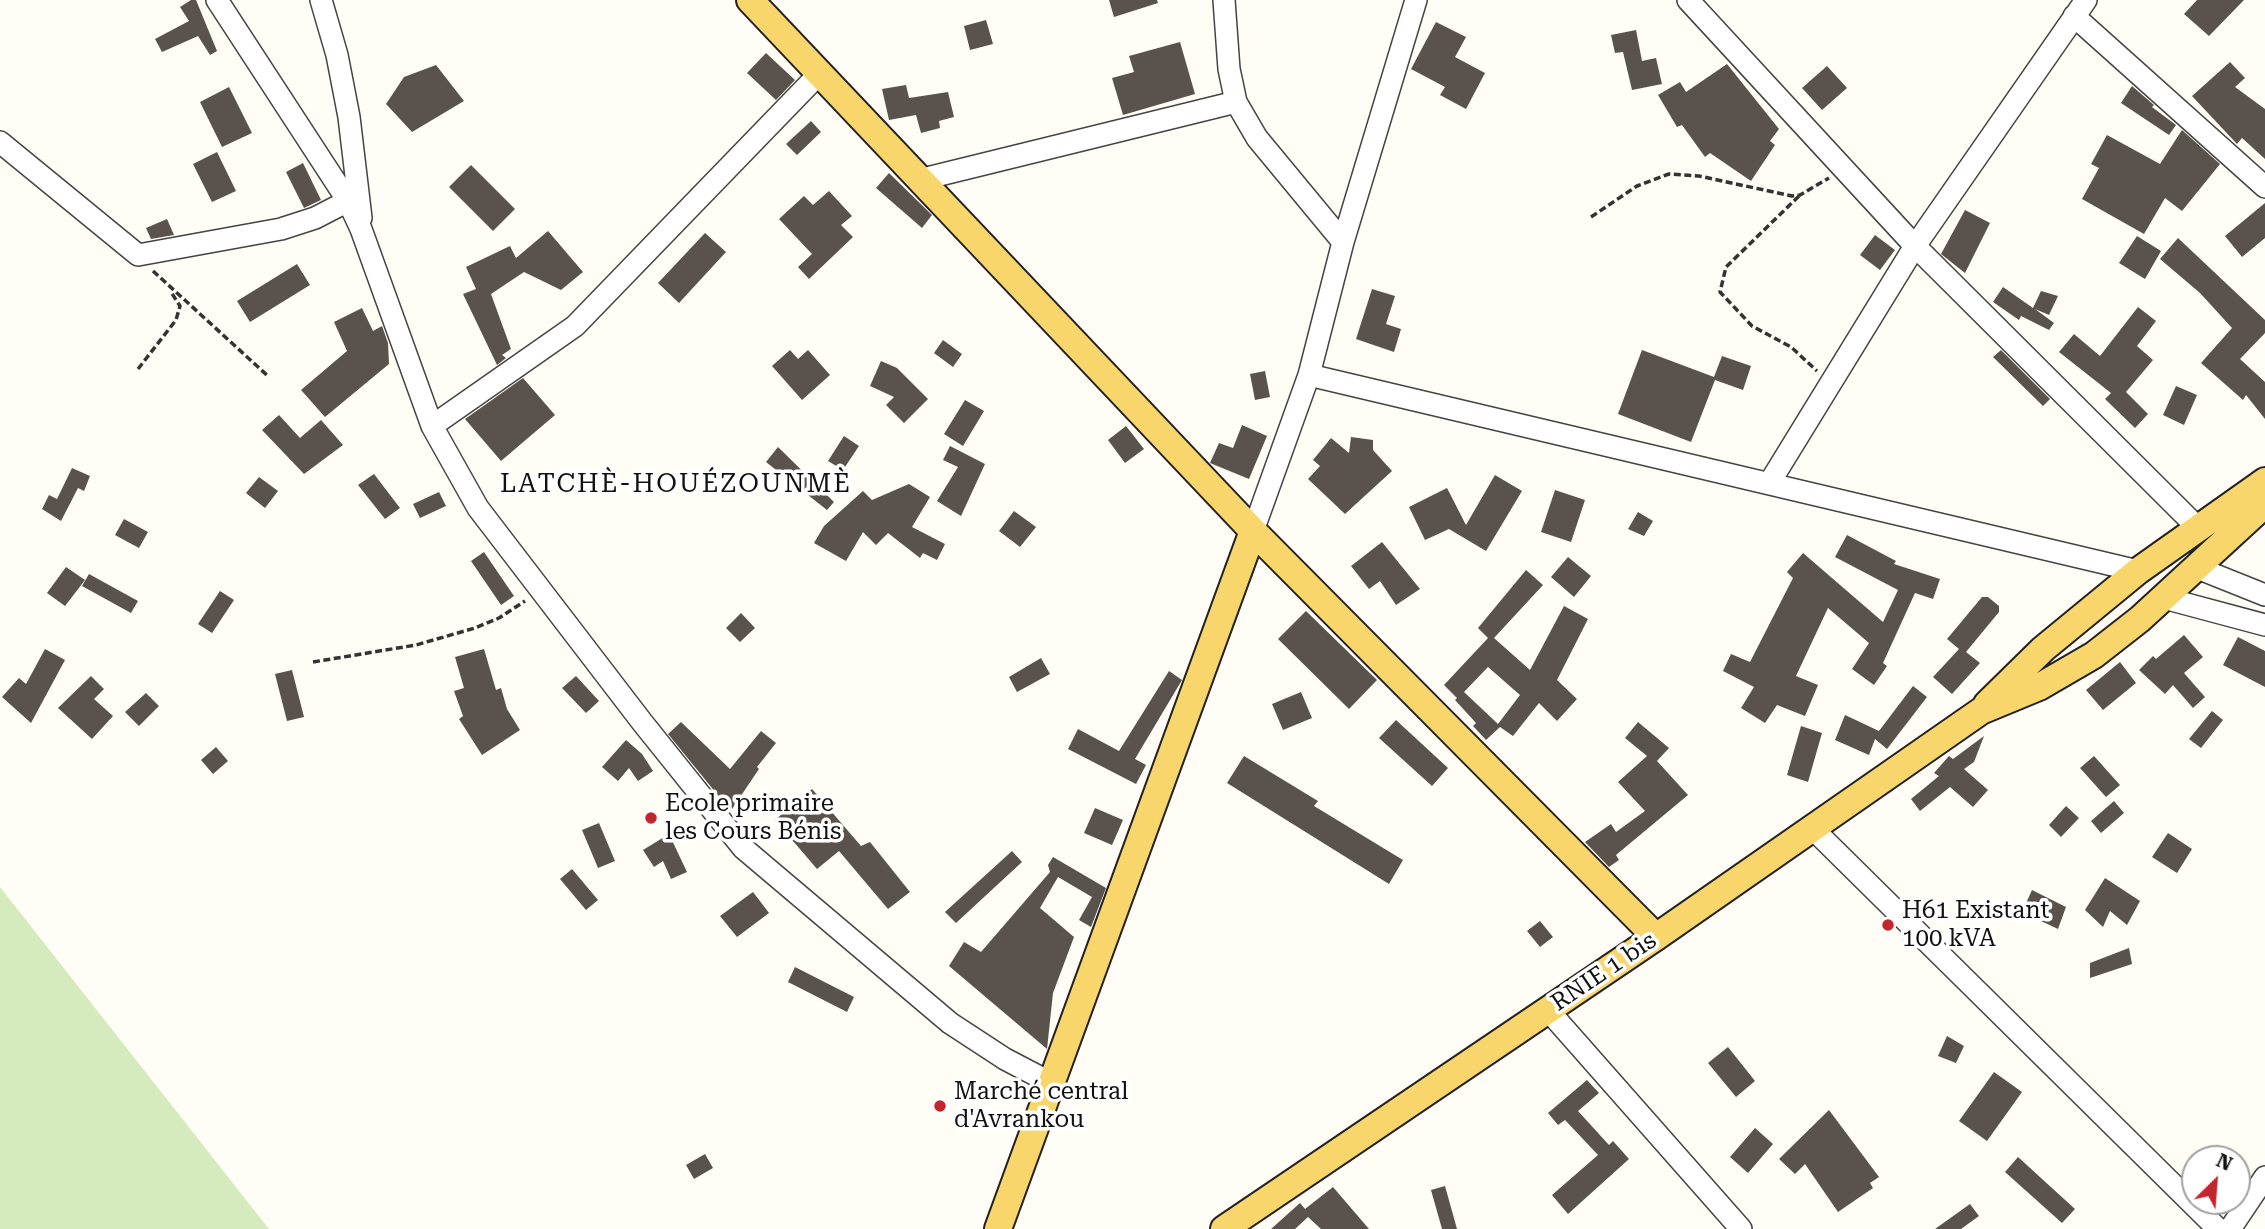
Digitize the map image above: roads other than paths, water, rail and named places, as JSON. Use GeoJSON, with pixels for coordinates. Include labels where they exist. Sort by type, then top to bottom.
{"type":"FeatureCollection","features":[{"type":"Feature","properties":{"kind":"main road"},"geometry":{"type":"LineString","coordinates":[[750,0],[818,75],[1252,531],[1656,937]]}},
{"type":"Feature","properties":{"kind":"main road"},"geometry":{"type":"LineString","coordinates":[[1981,711],[2035,655],[2138,571],[2265,481]]}},
{"type":"Feature","properties":{"kind":"main road"},"geometry":{"type":"LineString","coordinates":[[1981,711],[2067,672],[2164,598],[2265,504]]}},
{"type":"Feature","properties":{"kind":"main road"},"geometry":{"type":"LineString","coordinates":[[998,1229],[1049,1082],[1252,531]]}},
{"type":"Feature","properties":{"kind":"main road","name":"RNIE 1 bis"},"geometry":{"type":"LineString","coordinates":[[1224,1229],[1656,937],[1981,711]]}},
{"type":"Feature","properties":{"kind":"street"},"geometry":{"type":"LineString","coordinates":[[217,0],[348,201],[362,229],[432,426],[478,508],[541,590],[743,848],[950,1023],[1005,1059],[1049,1082]]}},
{"type":"Feature","properties":{"kind":"street"},"geometry":{"type":"LineString","coordinates":[[321,0],[337,55],[349,117],[362,229]]}},
{"type":"Feature","properties":{"kind":"street"},"geometry":{"type":"LineString","coordinates":[[1224,0],[1229,69],[1236,102],[1257,138],[1343,242]]}},
{"type":"Feature","properties":{"kind":"street"},"geometry":{"type":"LineString","coordinates":[[1252,531],[1309,375],[1343,242],[1416,0]]}},
{"type":"Feature","properties":{"kind":"street"},"geometry":{"type":"LineString","coordinates":[[1688,0],[1915,246],[2197,527]]}},
{"type":"Feature","properties":{"kind":"street"},"geometry":{"type":"LineString","coordinates":[[1770,482],[1915,246],[2080,8],[2265,187]]}},
{"type":"Feature","properties":{"kind":"street"},"geometry":{"type":"LineString","coordinates":[[432,426],[575,326],[818,75]]}},
{"type":"Feature","properties":{"kind":"street"},"geometry":{"type":"LineString","coordinates":[[919,180],[1236,102]]}},
{"type":"Feature","properties":{"kind":"street"},"geometry":{"type":"LineString","coordinates":[[0,142],[138,255],[281,229],[315,218],[348,201]]}},
{"type":"Feature","properties":{"kind":"street"},"geometry":{"type":"LineString","coordinates":[[1309,375],[2138,571]]}},
{"type":"Feature","properties":{"kind":"street"},"geometry":{"type":"LineString","coordinates":[[2195,567],[2265,595]]}},
{"type":"Feature","properties":{"kind":"street"},"geometry":{"type":"LineString","coordinates":[[2164,598],[2265,625]]}},
{"type":"Feature","properties":{"kind":"street"},"geometry":{"type":"LineString","coordinates":[[1811,827],[2218,1229]]}},
{"type":"Feature","properties":{"kind":"street"},"geometry":{"type":"LineString","coordinates":[[1547,1009],[1741,1229]]}},
{"type":"Feature","properties":{"kind":"street"},"geometry":{"type":"LineString","coordinates":[[2230,1229],[2265,1177]]}},
{"type":"Feature","properties":{"kind":"place","name":"Ecole primaire les Cours Bénis"},"geometry":{"type":"Point","coordinates":[651,818]}},
{"type":"Feature","properties":{"kind":"place","name":"H61 Existant 100 kVA"},"geometry":{"type":"Point","coordinates":[1888,925]}},
{"type":"Feature","properties":{"kind":"place","name":"Marché central d'Avrankou"},"geometry":{"type":"Point","coordinates":[940,1106]}},
{"type":"Feature","properties":{"kind":"district","name":"LATCHÈ-HOUÉZOUNMÈ"},"geometry":{"type":"Point","coordinates":[676,484]}}]}
